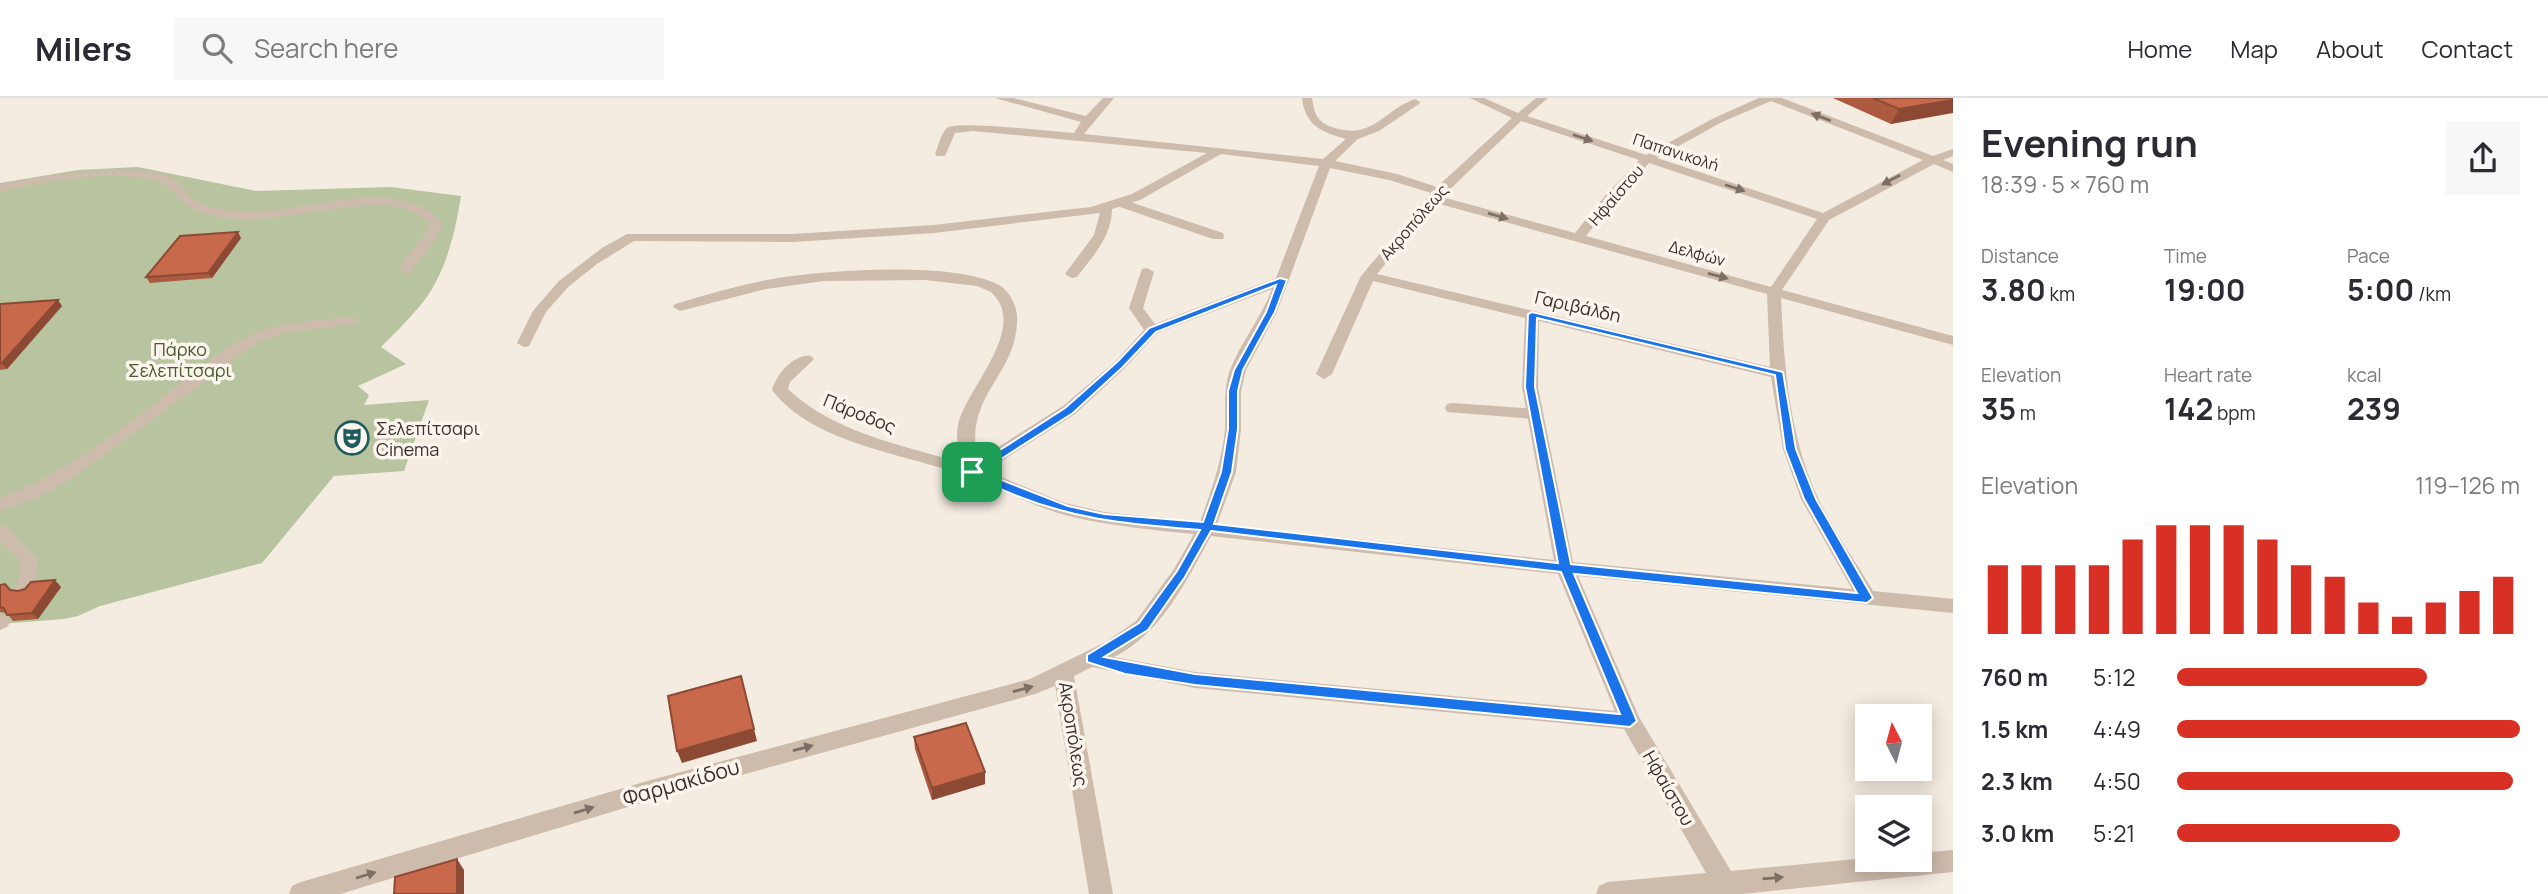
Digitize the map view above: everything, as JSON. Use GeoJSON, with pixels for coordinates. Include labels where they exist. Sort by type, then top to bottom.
{"type":"FeatureCollection","features":[{"type":"Feature","properties":{"kind":"street"},"geometry":{"type":"LineString","coordinates":[[1000,98],[1088,120]]}},
{"type":"Feature","properties":{"kind":"street"},"geometry":{"type":"LineString","coordinates":[[1077,137],[1088,120],[1109,98]]}},
{"type":"Feature","properties":{"kind":"street"},"geometry":{"type":"LineString","coordinates":[[1307,98],[1310,117],[1318,126],[1354,137]]}},
{"type":"Feature","properties":{"kind":"street","name":"Παπανικολή"},"geometry":{"type":"LineString","coordinates":[[1475,98],[1519,117],[1824,217]]}},
{"type":"Feature","properties":{"kind":"street","name":"Ακροπόλεως"},"geometry":{"type":"LineString","coordinates":[[1324,374],[1368,276],[1436,195],[1543,98]]}},
{"type":"Feature","properties":{"kind":"street"},"geometry":{"type":"LineString","coordinates":[[1771,98],[1953,168]]}},
{"type":"Feature","properties":{"kind":"street","name":"Ηφαίστου"},"geometry":{"type":"LineString","coordinates":[[1578,238],[1609,199],[1647,159],[1729,114],[1771,98]]}},
{"type":"Feature","properties":{"kind":"street"},"geometry":{"type":"LineString","coordinates":[[1326,163],[1354,137],[1374,129],[1415,102]]}},
{"type":"Feature","properties":{"kind":"street","name":"Δελφών"},"geometry":{"type":"LineString","coordinates":[[941,154],[948,133],[957,128],[1220,150],[1381,172],[1436,195],[1578,238],[1953,341]]}},
{"type":"Feature","properties":{"kind":"street"},"geometry":{"type":"LineString","coordinates":[[524,343],[538,310],[565,281],[622,241],[632,237],[793,238],[934,229],[1106,208],[1121,204],[1220,150]]}},
{"type":"Feature","properties":{"kind":"street"},"geometry":{"type":"LineString","coordinates":[[1867,598],[1810,499],[1791,449],[1776,358],[1774,292],[1824,217],[1906,172],[1953,152]]}},
{"type":"Feature","properties":{"kind":"street","name":"Ακροπόλεως"},"geometry":{"type":"LineString","coordinates":[[1098,893],[1063,674],[1143,626],[1181,574],[1207,527],[1227,472],[1233,429],[1233,391],[1238,370],[1270,312],[1326,163]]}},
{"type":"Feature","properties":{"kind":"street"},"geometry":{"type":"LineString","coordinates":[[0,188],[68,177],[141,175],[158,176],[170,181],[187,200],[224,213],[257,216],[351,204],[395,203],[425,211],[436,222],[435,230],[410,260],[406,270]]}},
{"type":"Feature","properties":{"kind":"street"},"geometry":{"type":"LineString","coordinates":[[1121,204],[1218,236]]}},
{"type":"Feature","properties":{"kind":"street"},"geometry":{"type":"LineString","coordinates":[[1072,274],[1098,239],[1107,215],[1106,208]]}},
{"type":"Feature","properties":{"kind":"street"},"geometry":{"type":"LineString","coordinates":[[1147,272],[1136,308],[1152,330]]}},
{"type":"Feature","properties":{"kind":"street"},"geometry":{"type":"LineString","coordinates":[[680,307],[779,282],[828,276],[933,277],[982,284],[996,289],[1006,300],[1010,315],[1007,341],[1000,361],[966,421],[966,440],[972,472]]}},
{"type":"Feature","properties":{"kind":"street","name":"Γαριβάλδη"},"geometry":{"type":"LineString","coordinates":[[1368,276],[1780,374]]}},
{"type":"Feature","properties":{"kind":"street"},"geometry":{"type":"LineString","coordinates":[[972,472],[1069,410],[1120,365],[1152,330],[1283,280]]}},
{"type":"Feature","properties":{"kind":"street","name":"Ηφαίστου"},"geometry":{"type":"LineString","coordinates":[[1532,314],[1530,387],[1565,568],[1630,721],[1727,888]]}},
{"type":"Feature","properties":{"kind":"street"},"geometry":{"type":"LineString","coordinates":[[0,505],[19,499],[70,474],[252,340],[287,328],[352,321]]}},
{"type":"Feature","properties":{"kind":"street","name":"Πάροδος"},"geometry":{"type":"LineString","coordinates":[[806,359],[782,381],[780,390],[791,403],[853,435],[972,472]]}},
{"type":"Feature","properties":{"kind":"street"},"geometry":{"type":"LineString","coordinates":[[1453,408],[1535,414]]}},
{"type":"Feature","properties":{"kind":"street"},"geometry":{"type":"LineString","coordinates":[[972,472],[1043,503],[1104,518],[1207,527],[1565,568],[1953,606]]}},
{"type":"Feature","properties":{"kind":"street"},"geometry":{"type":"LineString","coordinates":[[0,531],[29,559],[27,584],[23,589]]}},
{"type":"Feature","properties":{"kind":"street"},"geometry":{"type":"LineString","coordinates":[[1091,659],[1195,680],[1630,721]]}},
{"type":"Feature","properties":{"kind":"street","name":"Φαρμακίδου"},"geometry":{"type":"LineString","coordinates":[[301,894],[676,783],[1035,685],[1063,674]]}},
{"type":"Feature","properties":{"kind":"street"},"geometry":{"type":"LineString","coordinates":[[1608,894],[1727,888],[1953,861]]}},
{"type":"Feature","properties":{"kind":"green space","name":"Πάρκο Σελεπίτσαρι"},"geometry":{"type":"Polygon","coordinates":[[[138,167],[256,191],[391,187],[461,196],[452,240],[436,282],[419,307],[381,347],[406,364],[358,386],[369,395],[364,405],[429,400],[404,471],[334,476],[262,563],[100,606],[78,616],[0,624],[0,183],[78,170],[138,167]]]}},
{"type":"Feature","properties":{"kind":"building"},"geometry":{"type":"Polygon","coordinates":[[[1873,98],[1953,98],[1953,100],[1899,109],[1873,98]]]}},
{"type":"Feature","properties":{"kind":"building"},"geometry":{"type":"Polygon","coordinates":[[[238,232],[208,273],[146,277],[180,236],[238,232]]]}},
{"type":"Feature","properties":{"kind":"building"},"geometry":{"type":"Polygon","coordinates":[[[58,300],[2,363],[0,363],[0,304],[58,300]]]}},
{"type":"Feature","properties":{"kind":"building"},"geometry":{"type":"Polygon","coordinates":[[[55,580],[32,613],[7,615],[4,608],[0,607],[0,585],[5,584],[10,590],[18,591],[25,589],[31,582],[55,580]]]}},
{"type":"Feature","properties":{"kind":"building"},"geometry":{"type":"Polygon","coordinates":[[[741,676],[754,729],[677,751],[668,696],[741,676]]]}},
{"type":"Feature","properties":{"kind":"building"},"geometry":{"type":"Polygon","coordinates":[[[966,723],[985,772],[932,788],[914,737],[966,723]]]}},
{"type":"Feature","properties":{"kind":"building"},"geometry":{"type":"Polygon","coordinates":[[[457,859],[457,894],[394,894],[395,877],[457,859]]]}},
{"type":"Feature","properties":{"kind":"place","name":"Σελεπίτσαρι Cinema"},"geometry":{"type":"Point","coordinates":[352,438]}},
{"type":"Feature","properties":{"kind":"route"},"geometry":{"type":"LineString","coordinates":[[972,472],[1043,503],[1068,510],[1104,518],[1207,527],[1181,574],[1143,626],[1113,648],[1091,659],[1195,680],[1630,721],[1565,568],[1530,387],[1532,314],[1780,374],[1791,449],[1810,499],[1867,598],[1565,568],[1207,527],[1227,472],[1233,429],[1233,391],[1238,370],[1270,312],[1283,280],[1152,330],[1120,365],[1069,410],[972,472]]}}]}
